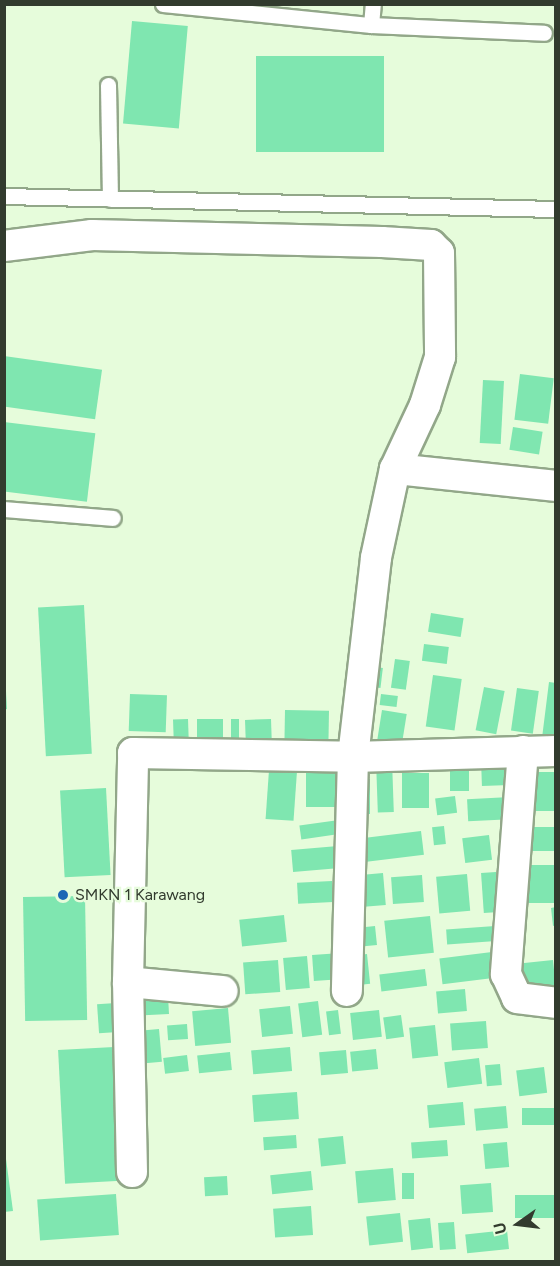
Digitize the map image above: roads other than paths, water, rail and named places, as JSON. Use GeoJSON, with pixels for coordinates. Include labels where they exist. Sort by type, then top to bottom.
{"type":"FeatureCollection","features":[{"type":"Feature","properties":{"kind":"street"},"geometry":{"type":"LineString","coordinates":[[4,246],[92,236],[382,242],[437,248],[441,261],[440,357],[425,405],[395,469],[376,558],[353,757],[347,991]]}},
{"type":"Feature","properties":{"kind":"street"},"geometry":{"type":"LineString","coordinates":[[395,469],[555,486]]}},
{"type":"Feature","properties":{"kind":"street"},"geometry":{"type":"LineString","coordinates":[[523,751],[506,974],[517,998],[555,1003]]}},
{"type":"Feature","properties":{"kind":"street"},"geometry":{"type":"LineString","coordinates":[[132,1172],[128,982],[133,753],[353,757],[555,751]]}},
{"type":"Feature","properties":{"kind":"street"},"geometry":{"type":"LineString","coordinates":[[128,982],[223,991]]}},
{"type":"Feature","properties":{"kind":"lane"},"geometry":{"type":"LineString","coordinates":[[163,4],[371,25],[544,33]]}},
{"type":"Feature","properties":{"kind":"lane"},"geometry":{"type":"LineString","coordinates":[[371,25],[373,4]]}},
{"type":"Feature","properties":{"kind":"lane"},"geometry":{"type":"LineString","coordinates":[[108,85],[110,199]]}},
{"type":"Feature","properties":{"kind":"lane"},"geometry":{"type":"LineString","coordinates":[[4,196],[555,209]]}},
{"type":"Feature","properties":{"kind":"lane"},"geometry":{"type":"LineString","coordinates":[[4,509],[113,518]]}},
{"type":"Feature","properties":{"kind":"place","name":"SMKN 1 Karawang"},"geometry":{"type":"Point","coordinates":[63,895]}}]}
